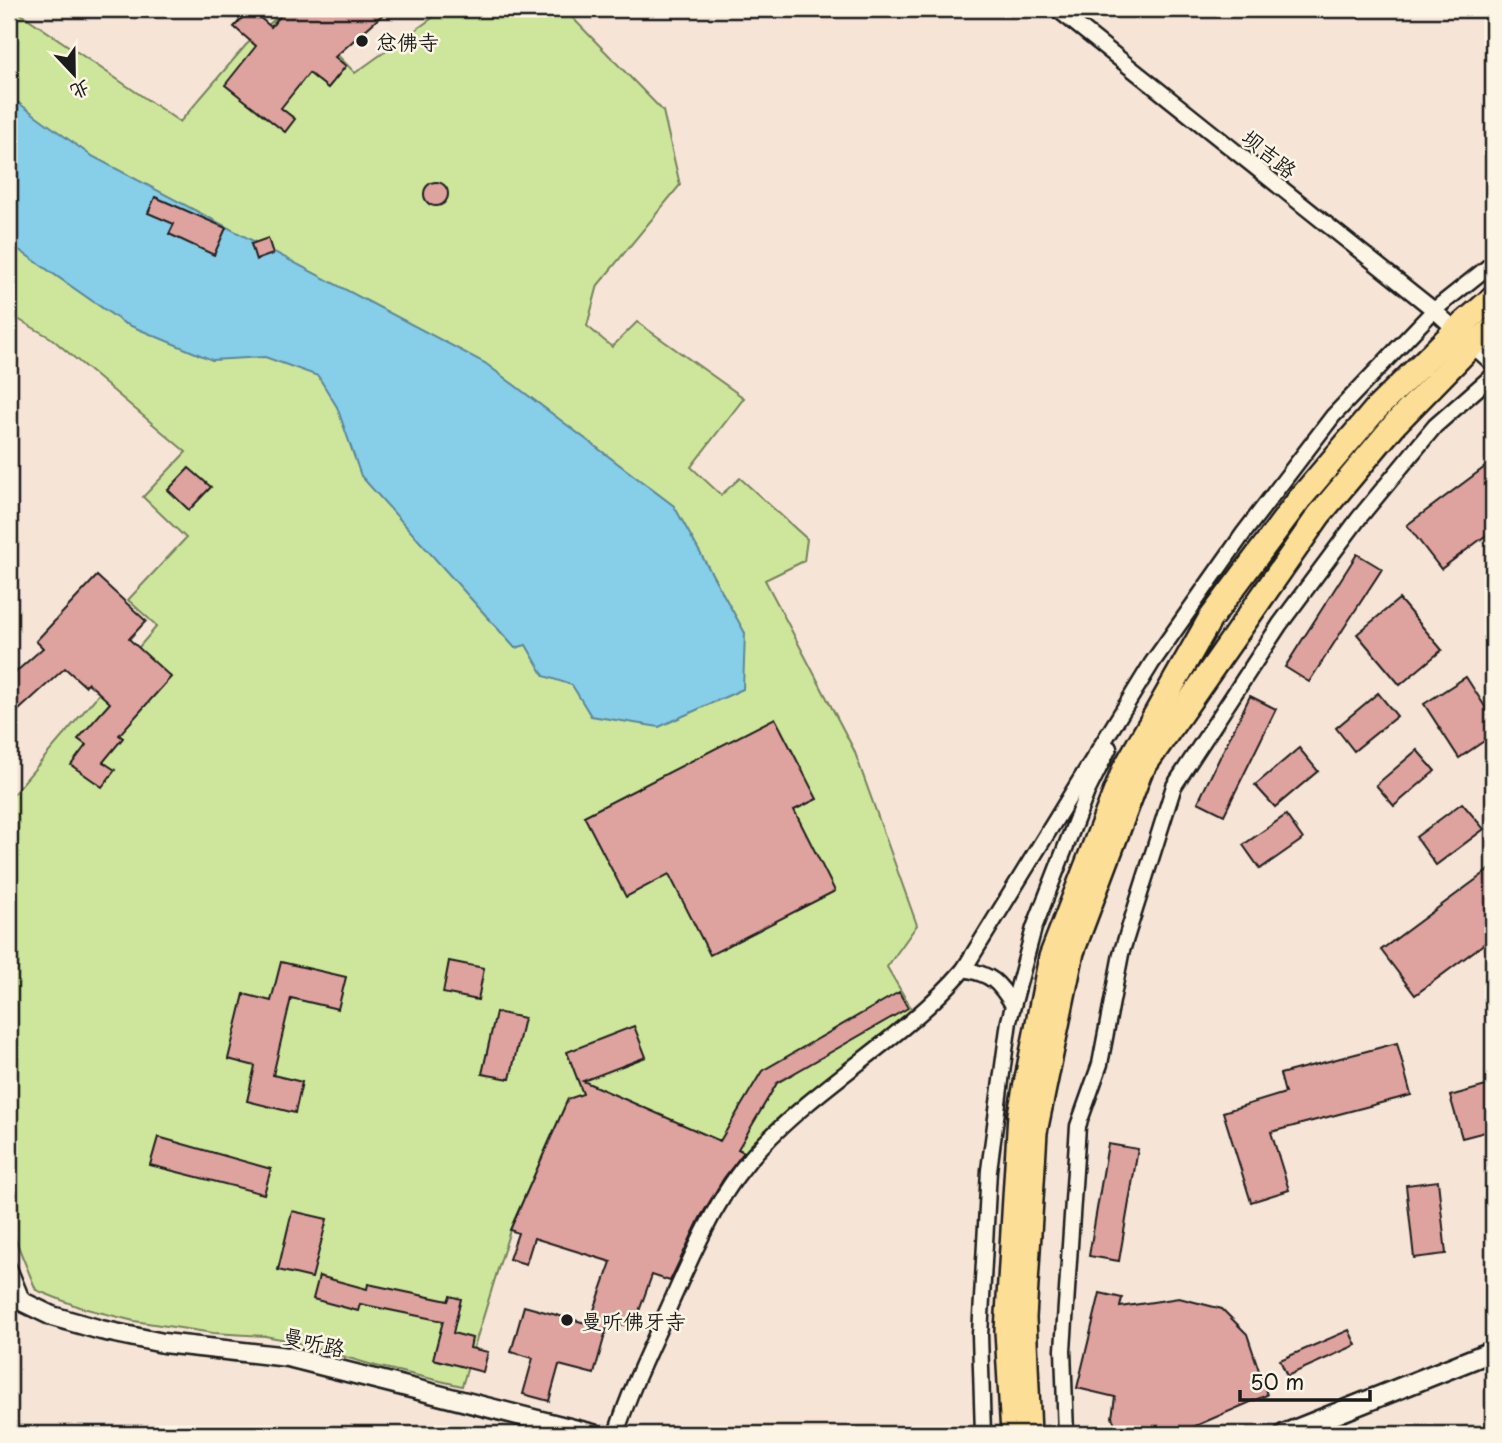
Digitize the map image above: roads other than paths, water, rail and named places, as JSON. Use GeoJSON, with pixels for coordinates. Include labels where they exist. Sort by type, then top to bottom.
{"type":"FeatureCollection","features":[{"type":"Feature","properties":{"kind":"highway"},"geometry":{"type":"LineString","coordinates":[[1029,1434],[1024,1318],[1035,1132],[1072,952],[1140,772],[1319,515],[1465,337],[1493,298]]}},
{"type":"Feature","properties":{"kind":"highway"},"geometry":{"type":"LineString","coordinates":[[1013,1434],[1007,1331],[1020,1114],[1051,957],[1124,770],[1210,619],[1298,501],[1376,409],[1465,337],[1493,329]]}},
{"type":"Feature","properties":{"kind":"main road"},"geometry":{"type":"LineString","coordinates":[[1285,1434],[1493,1351]]}},
{"type":"Feature","properties":{"kind":"street","name":"坝吉路"},"geometry":{"type":"LineString","coordinates":[[1056,9],[1434,310],[1493,364]]}},
{"type":"Feature","properties":{"kind":"street"},"geometry":{"type":"LineString","coordinates":[[617,1434],[639,1374],[679,1284],[718,1205],[740,1170],[781,1126],[913,1020],[943,993],[964,969],[1152,663],[1243,534],[1333,416],[1434,310],[1493,263]]}},
{"type":"Feature","properties":{"kind":"street"},"geometry":{"type":"LineString","coordinates":[[1066,1434],[1063,1350],[1078,1126],[1100,1063],[1121,954],[1174,786],[1280,624],[1359,518],[1435,426],[1493,375]]}},
{"type":"Feature","properties":{"kind":"street"},"geometry":{"type":"LineString","coordinates":[[1152,663],[1176,679]]}},
{"type":"Feature","properties":{"kind":"street"},"geometry":{"type":"LineString","coordinates":[[984,1434],[980,1335],[989,1170],[1009,1021],[1034,928],[1087,792],[1152,663]]}},
{"type":"Feature","properties":{"kind":"street"},"geometry":{"type":"LineString","coordinates":[[964,969],[985,973],[999,984],[1013,1005]]}},
{"type":"Feature","properties":{"kind":"street"},"geometry":{"type":"LineString","coordinates":[[9,1268],[16,1299]]}},
{"type":"Feature","properties":{"kind":"street","name":"曼听路"},"geometry":{"type":"LineString","coordinates":[[16,1299],[52,1316],[101,1330],[175,1345],[288,1357],[593,1434]]}},
{"type":"Feature","properties":{"kind":"water"},"geometry":{"type":"Polygon","coordinates":[[[9,96],[90,155],[485,363],[674,506],[745,633],[743,689],[659,727],[591,716],[572,685],[544,676],[526,645],[515,648],[361,476],[337,407],[318,376],[265,357],[212,360],[124,323],[9,243],[9,96]]]}},
{"type":"Feature","properties":{"kind":"place","name":"总佛寺"},"geometry":{"type":"Point","coordinates":[362,41]}},
{"type":"Feature","properties":{"kind":"place","name":"曼听佛牙寺"},"geometry":{"type":"Point","coordinates":[567,1320]}}]}
